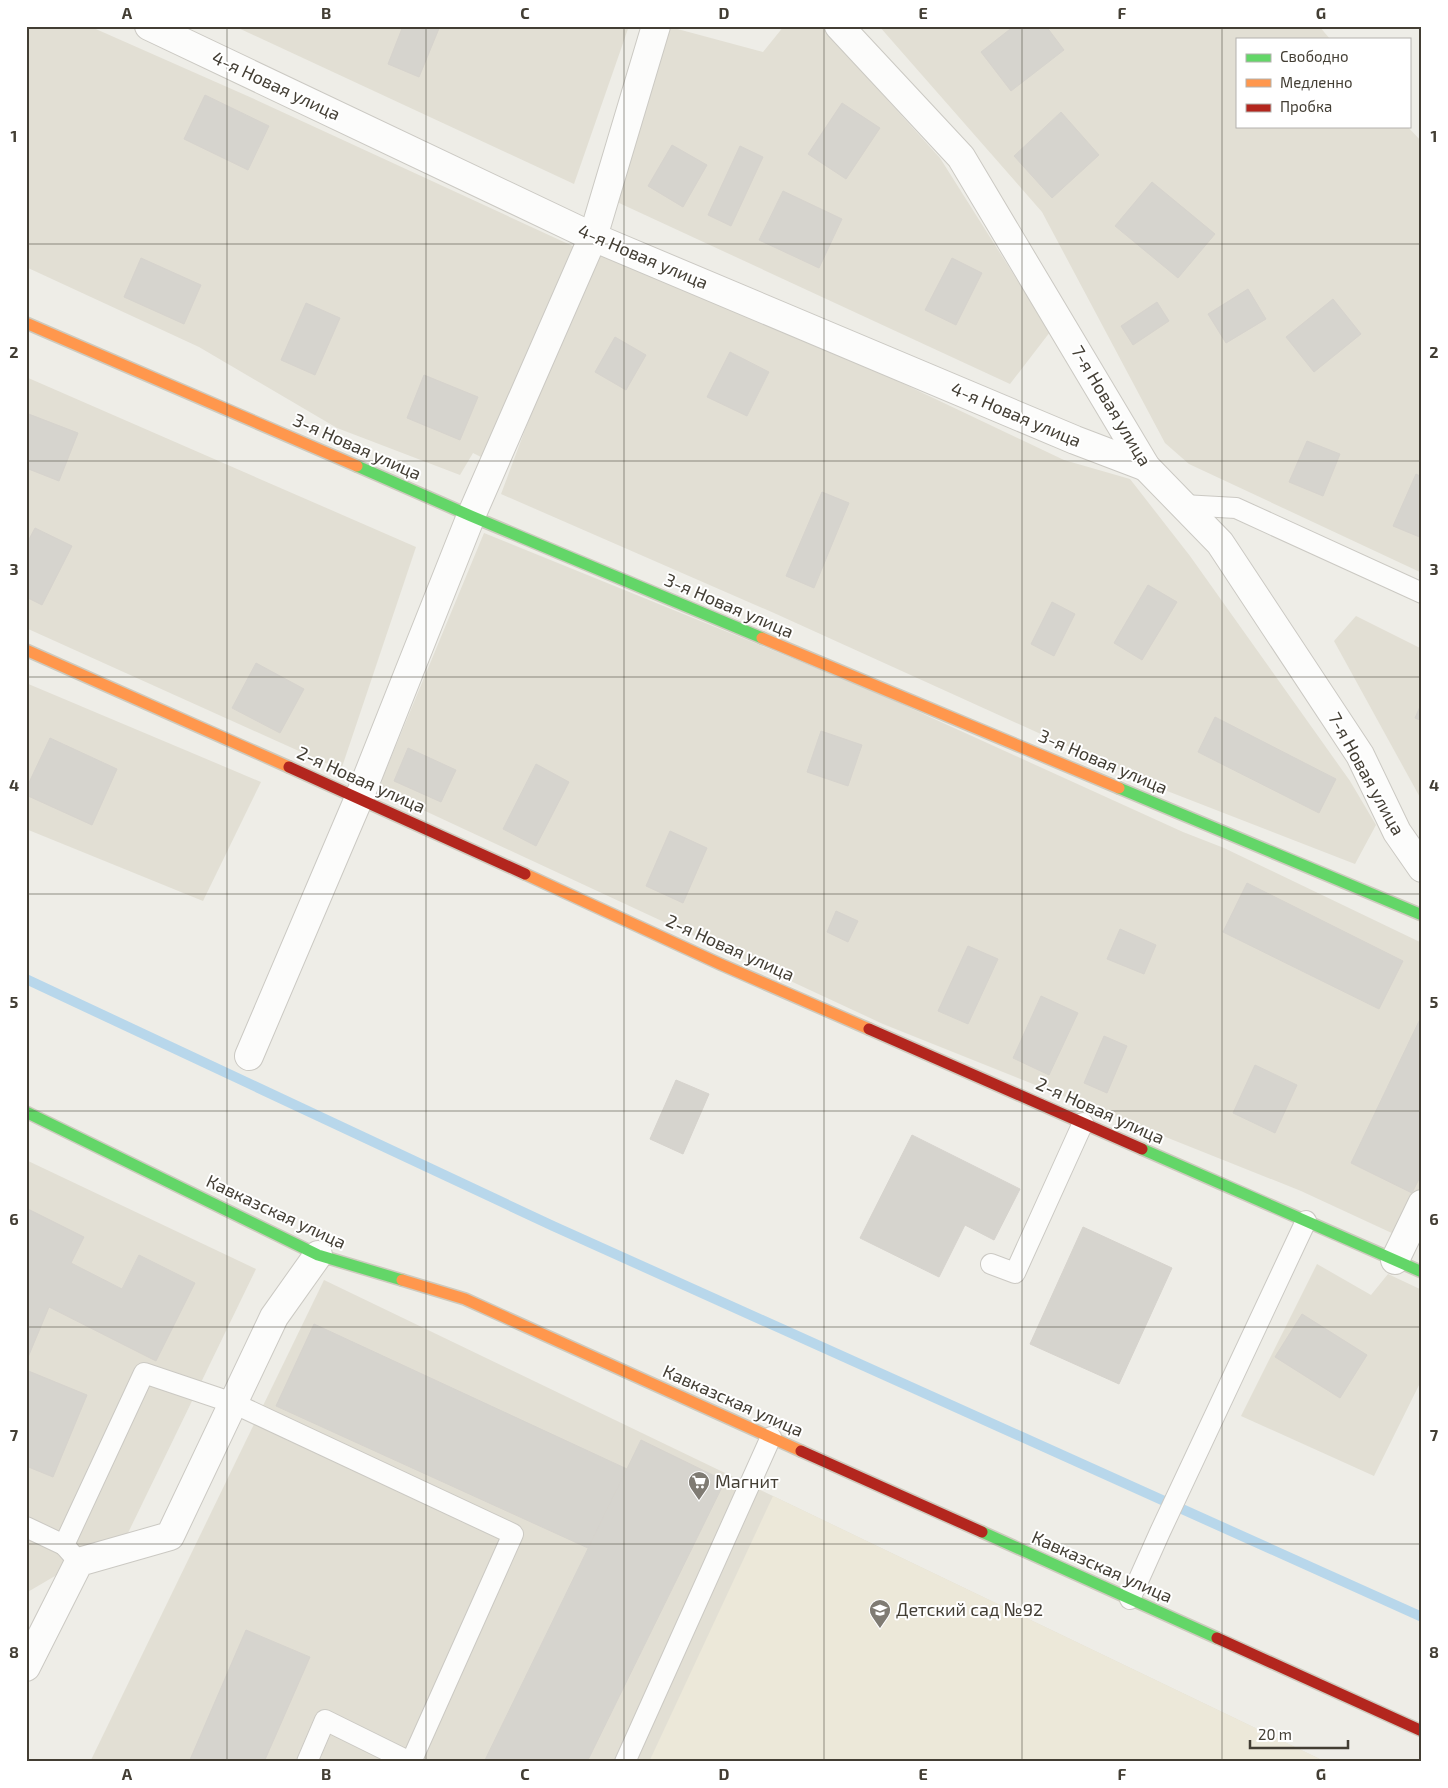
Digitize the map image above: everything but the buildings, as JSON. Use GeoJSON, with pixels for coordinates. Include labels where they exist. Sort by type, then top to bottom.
{"type":"FeatureCollection","features":[{"type":"Feature","properties":{"kind":"street","name":"4-я Новая улица"},"geometry":{"type":"LineString","coordinates":[[148,26],[593,236],[1074,440],[1146,467]]}},
{"type":"Feature","properties":{"kind":"street"},"geometry":{"type":"LineString","coordinates":[[248,1056],[359,798],[471,516],[593,236],[656,26]]}},
{"type":"Feature","properties":{"kind":"street","name":"7-я Новая улица"},"geometry":{"type":"LineString","coordinates":[[839,26],[961,157],[1146,467],[1220,543],[1360,755],[1398,832],[1422,868]]}},
{"type":"Feature","properties":{"kind":"street","name":"3-я Новая улица"},"geometry":{"type":"LineString","coordinates":[[26,323],[231,410],[471,516],[1422,915]]}},
{"type":"Feature","properties":{"kind":"street","name":"2-я Новая улица"},"geometry":{"type":"LineString","coordinates":[[26,650],[359,798],[720,964],[1422,1272]]}},
{"type":"Feature","properties":{"kind":"street","name":"Кавказская улица"},"geometry":{"type":"LineString","coordinates":[[26,1112],[318,1255],[465,1299],[1422,1731]]}},
{"type":"Feature","properties":{"kind":"street"},"geometry":{"type":"LineString","coordinates":[[1395,1260],[1422,1204]]}},
{"type":"Feature","properties":{"kind":"street"},"geometry":{"type":"LineString","coordinates":[[26,1668],[72,1553],[170,1536],[274,1317],[318,1255]]}},
{"type":"Feature","properties":{"kind":"lane"},"geometry":{"type":"LineString","coordinates":[[1183,505],[1236,508],[1422,593]]}},
{"type":"Feature","properties":{"kind":"lane"},"geometry":{"type":"LineString","coordinates":[[991,1264],[1015,1273],[1082,1123]]}},
{"type":"Feature","properties":{"kind":"lane"},"geometry":{"type":"LineString","coordinates":[[1130,1599],[1306,1221]]}},
{"type":"Feature","properties":{"kind":"lane"},"geometry":{"type":"LineString","coordinates":[[26,1526],[72,1553],[144,1373],[233,1403],[514,1534],[410,1762],[325,1720],[307,1762]]}},
{"type":"Feature","properties":{"kind":"lane"},"geometry":{"type":"LineString","coordinates":[[625,1762],[771,1437]]}},
{"type":"Feature","properties":{"kind":"shaded area"},"geometry":{"type":"Polygon","coordinates":[[[26,26],[89,26],[252,98],[577,248],[485,459],[473,453],[460,475],[337,428],[199,347],[26,267],[26,26]]]}},
{"type":"Feature","properties":{"kind":"shaded area"},"geometry":{"type":"Polygon","coordinates":[[[234,26],[629,26],[574,184],[234,26]]]}},
{"type":"Feature","properties":{"kind":"shaded area"},"geometry":{"type":"Polygon","coordinates":[[[784,26],[823,26],[940,158],[1050,332],[1010,384],[617,202],[670,27],[763,52],[784,26]]]}},
{"type":"Feature","properties":{"kind":"shaded area"},"geometry":{"type":"Polygon","coordinates":[[[879,26],[1319,26],[1329,38],[1236,38],[1236,128],[1409,128],[1422,142],[1422,573],[1189,464],[1165,443],[1042,212],[879,26]]]}},
{"type":"Feature","properties":{"kind":"shaded area"},"geometry":{"type":"Polygon","coordinates":[[[597,238],[1064,460],[1130,479],[1190,556],[1350,781],[1376,825],[1355,864],[1162,789],[774,613],[501,494],[597,238]]]}},
{"type":"Feature","properties":{"kind":"shaded area"},"geometry":{"type":"Polygon","coordinates":[[[26,377],[416,547],[341,770],[26,628],[26,377]]]}},
{"type":"Feature","properties":{"kind":"shaded area"},"geometry":{"type":"Polygon","coordinates":[[[484,533],[875,692],[1183,832],[1224,848],[1422,943],[1422,1247],[1301,1191],[883,1024],[378,789],[484,533]]]}},
{"type":"Feature","properties":{"kind":"shaded area"},"geometry":{"type":"Polygon","coordinates":[[[1356,616],[1422,649],[1422,801],[1334,641],[1356,616]]]}},
{"type":"Feature","properties":{"kind":"shaded area"},"geometry":{"type":"Polygon","coordinates":[[[26,683],[261,782],[203,901],[26,829],[26,683]]]}},
{"type":"Feature","properties":{"kind":"shaded area"},"geometry":{"type":"Polygon","coordinates":[[[26,1160],[256,1269],[128,1533],[26,1593],[26,1160]]]}},
{"type":"Feature","properties":{"kind":"shaded area"},"geometry":{"type":"Polygon","coordinates":[[[1317,1264],[1371,1295],[1388,1274],[1422,1290],[1422,1379],[1374,1476],[1241,1416],[1317,1264]]]}},
{"type":"Feature","properties":{"kind":"shaded area"},"geometry":{"type":"Polygon","coordinates":[[[324,1280],[1326,1762],[90,1762],[324,1280]]]}},
{"type":"Feature","properties":{"kind":"shaded area","name":"Детский сад №92"},"geometry":{"type":"Polygon","coordinates":[[[773,1496],[1326,1762],[649,1762],[773,1496]]]}},
{"type":"Feature","properties":{"kind":"waterway"},"geometry":{"type":"LineString","coordinates":[[26,979],[553,1226],[1422,1617]]}},
{"type":"Feature","properties":{"kind":"traffic: fast"},"geometry":{"type":"LineString","coordinates":[[357,466],[762,638]]}},
{"type":"Feature","properties":{"kind":"traffic: fast"},"geometry":{"type":"LineString","coordinates":[[1119,788],[1422,915]]}},
{"type":"Feature","properties":{"kind":"traffic: fast"},"geometry":{"type":"LineString","coordinates":[[26,1112],[318,1255],[402,1280]]}},
{"type":"Feature","properties":{"kind":"traffic: fast"},"geometry":{"type":"LineString","coordinates":[[1142,1149],[1422,1272]]}},
{"type":"Feature","properties":{"kind":"traffic: fast"},"geometry":{"type":"LineString","coordinates":[[982,1532],[1217,1638]]}},
{"type":"Feature","properties":{"kind":"traffic: slow"},"geometry":{"type":"LineString","coordinates":[[26,323],[357,466]]}},
{"type":"Feature","properties":{"kind":"traffic: slow"},"geometry":{"type":"LineString","coordinates":[[762,638],[1119,788]]}},
{"type":"Feature","properties":{"kind":"traffic: slow"},"geometry":{"type":"LineString","coordinates":[[26,650],[289,767]]}},
{"type":"Feature","properties":{"kind":"traffic: slow"},"geometry":{"type":"LineString","coordinates":[[525,874],[720,964],[869,1029]]}},
{"type":"Feature","properties":{"kind":"traffic: slow"},"geometry":{"type":"LineString","coordinates":[[402,1280],[465,1299],[801,1451]]}},
{"type":"Feature","properties":{"kind":"traffic: jam"},"geometry":{"type":"LineString","coordinates":[[289,767],[525,874]]}},
{"type":"Feature","properties":{"kind":"traffic: jam"},"geometry":{"type":"LineString","coordinates":[[869,1029],[1142,1149]]}},
{"type":"Feature","properties":{"kind":"traffic: jam"},"geometry":{"type":"LineString","coordinates":[[801,1451],[982,1532]]}},
{"type":"Feature","properties":{"kind":"traffic: jam"},"geometry":{"type":"LineString","coordinates":[[1217,1638],[1422,1731]]}},
{"type":"Feature","properties":{"kind":"place","name":"Магнит"},"geometry":{"type":"Point","coordinates":[699,1501]}},
{"type":"Feature","properties":{"kind":"place","name":"Детский сад №92"},"geometry":{"type":"Point","coordinates":[880,1629]}}]}
